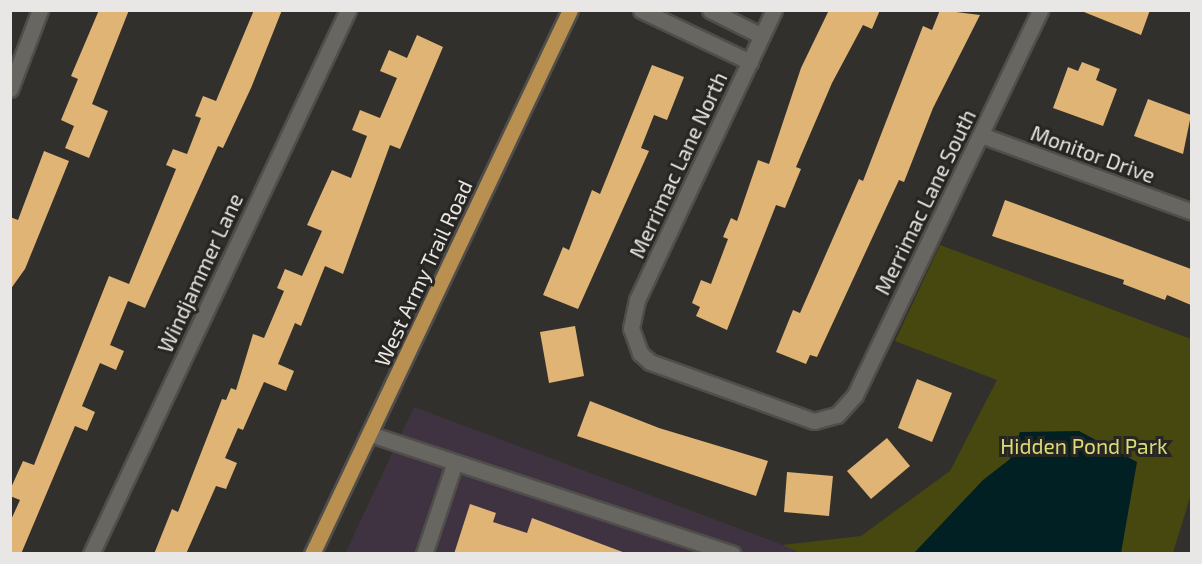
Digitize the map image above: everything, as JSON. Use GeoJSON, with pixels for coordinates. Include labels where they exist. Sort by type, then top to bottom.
{"type":"FeatureCollection","features":[{"type":"Feature","properties":{"kind":"main road","name":"West Army Trail Road"},"geometry":{"type":"LineString","coordinates":[[312,554],[570,10]]}},
{"type":"Feature","properties":{"kind":"street"},"geometry":{"type":"LineString","coordinates":[[10,89],[40,10]]}},
{"type":"Feature","properties":{"kind":"street","name":"Windjammer Lane"},"geometry":{"type":"LineString","coordinates":[[91,554],[348,10]]}},
{"type":"Feature","properties":{"kind":"street"},"geometry":{"type":"LineString","coordinates":[[641,10],[750,62]]}},
{"type":"Feature","properties":{"kind":"street"},"geometry":{"type":"LineString","coordinates":[[710,10],[762,36]]}},
{"type":"Feature","properties":{"kind":"street","name":"Merrimac Lane North"},"geometry":{"type":"LineString","coordinates":[[774,10],[637,300],[633,340],[640,352],[661,368],[800,419],[826,418],[844,410]]}},
{"type":"Feature","properties":{"kind":"street","name":"Merrimac Lane South"},"geometry":{"type":"LineString","coordinates":[[844,410],[981,135],[1040,10]]}},
{"type":"Feature","properties":{"kind":"street","name":"Monitor Drive"},"geometry":{"type":"LineString","coordinates":[[981,135],[1191,212]]}},
{"type":"Feature","properties":{"kind":"street"},"geometry":{"type":"LineString","coordinates":[[370,434],[454,465],[733,554]]}},
{"type":"Feature","properties":{"kind":"street"},"geometry":{"type":"LineString","coordinates":[[424,554],[454,465]]}},
{"type":"Feature","properties":{"kind":"shaded area"},"geometry":{"type":"Polygon","coordinates":[[[414,407],[804,553],[345,554],[414,407]]]}},
{"type":"Feature","properties":{"kind":"green space","name":"Hidden Pond Park"},"geometry":{"type":"Polygon","coordinates":[[[940,245],[1191,339],[1191,494],[1173,553],[804,554],[782,545],[861,536],[950,471],[997,380],[895,341],[940,245]]]}},
{"type":"Feature","properties":{"kind":"water"},"geometry":{"type":"Polygon","coordinates":[[[1079,431],[1137,462],[1121,553],[914,553],[983,480],[1010,459],[1020,432],[1079,431]]]}},
{"type":"Feature","properties":{"kind":"building"},"geometry":{"type":"Polygon","coordinates":[[[99,10],[129,10],[92,104],[108,111],[89,158],[65,148],[74,126],[61,120],[78,79],[71,76],[99,10]]]}},
{"type":"Feature","properties":{"kind":"building"},"geometry":{"type":"Polygon","coordinates":[[[254,10],[282,10],[251,88],[223,148],[218,146],[145,308],[128,301],[110,345],[124,351],[116,370],[100,363],[82,406],[95,412],[87,431],[75,426],[21,554],[10,554],[10,522],[20,500],[10,496],[10,490],[23,461],[34,465],[109,276],[129,284],[176,169],[166,165],[173,149],[187,154],[201,118],[195,116],[203,96],[216,101],[254,10]]]}},
{"type":"Feature","properties":{"kind":"building"},"geometry":{"type":"Polygon","coordinates":[[[829,10],[880,10],[872,29],[863,25],[832,83],[796,167],[801,169],[785,208],[776,205],[727,330],[696,316],[700,307],[692,303],[701,280],[711,284],[728,239],[723,237],[731,218],[737,221],[758,160],[769,164],[801,68],[829,10]]]}},
{"type":"Feature","properties":{"kind":"building"},"geometry":{"type":"Polygon","coordinates":[[[940,10],[980,15],[933,108],[904,182],[899,180],[817,357],[810,355],[806,364],[776,352],[793,310],[800,313],[859,179],[863,181],[923,26],[932,30],[940,10]]]}},
{"type":"Feature","properties":{"kind":"building"},"geometry":{"type":"Polygon","coordinates":[[[1079,10],[1150,10],[1141,35],[1079,10]]]}},
{"type":"Feature","properties":{"kind":"building"},"geometry":{"type":"Polygon","coordinates":[[[417,35],[443,47],[400,149],[390,145],[343,274],[325,266],[301,326],[295,323],[278,364],[294,371],[286,391],[264,382],[243,430],[238,428],[225,458],[237,463],[226,489],[216,486],[186,554],[154,554],[172,509],[178,512],[222,399],[226,400],[231,388],[236,390],[253,334],[264,338],[284,291],[277,288],[285,269],[302,276],[322,231],[307,225],[332,170],[351,178],[367,136],[352,130],[360,110],[380,118],[397,78],[380,71],[389,50],[407,58],[417,35]]]}},
{"type":"Feature","properties":{"kind":"building"},"geometry":{"type":"Polygon","coordinates":[[[1082,62],[1100,69],[1096,80],[1117,89],[1103,126],[1053,108],[1068,67],[1078,71],[1082,62]]]}},
{"type":"Feature","properties":{"kind":"building"},"geometry":{"type":"Polygon","coordinates":[[[652,65],[684,77],[667,120],[654,115],[641,148],[649,151],[578,309],[543,295],[563,247],[569,250],[592,190],[600,194],[652,65]]]}},
{"type":"Feature","properties":{"kind":"building"},"geometry":{"type":"Polygon","coordinates":[[[1148,99],[1191,115],[1183,154],[1134,136],[1148,99]]]}},
{"type":"Feature","properties":{"kind":"building"},"geometry":{"type":"Polygon","coordinates":[[[44,151],[69,161],[25,269],[10,290],[10,217],[18,220],[44,151]]]}},
{"type":"Feature","properties":{"kind":"building"},"geometry":{"type":"Polygon","coordinates":[[[1005,200],[1191,269],[1191,305],[1167,295],[1165,300],[1123,284],[1124,280],[992,236],[1005,200]]]}},
{"type":"Feature","properties":{"kind":"building"},"geometry":{"type":"Polygon","coordinates":[[[575,326],[584,376],[549,383],[540,332],[575,326]]]}},
{"type":"Feature","properties":{"kind":"building"},"geometry":{"type":"Polygon","coordinates":[[[917,379],[952,393],[932,442],[898,428],[917,379]]]}},
{"type":"Feature","properties":{"kind":"building"},"geometry":{"type":"Polygon","coordinates":[[[590,401],[659,428],[768,461],[756,496],[577,436],[590,401]]]}},
{"type":"Feature","properties":{"kind":"building"},"geometry":{"type":"Polygon","coordinates":[[[887,438],[910,466],[871,499],[847,471],[887,438]]]}},
{"type":"Feature","properties":{"kind":"building"},"geometry":{"type":"Polygon","coordinates":[[[787,472],[833,476],[829,516],[784,512],[787,472]]]}},
{"type":"Feature","properties":{"kind":"building"},"geometry":{"type":"Polygon","coordinates":[[[470,504],[496,513],[493,522],[527,533],[532,518],[628,554],[454,554],[470,504]]]}}]}
